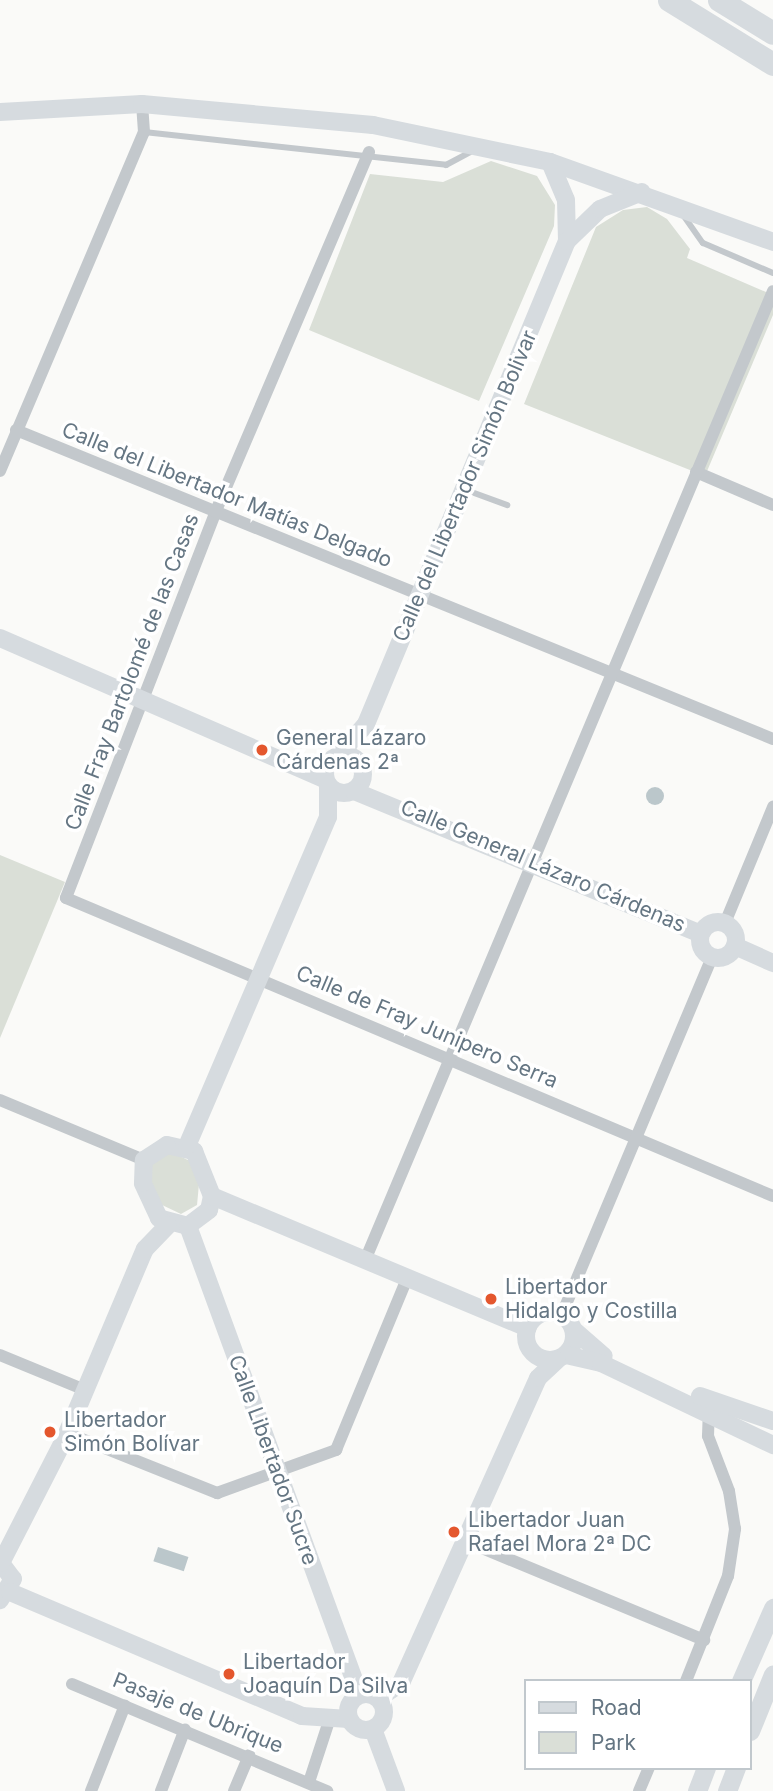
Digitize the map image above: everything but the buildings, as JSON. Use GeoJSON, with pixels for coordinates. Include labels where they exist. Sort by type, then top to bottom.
{"type":"FeatureCollection","features":[{"type":"Feature","properties":{"kind":"highway"},"geometry":{"type":"LineString","coordinates":[[669,0],[773,64]]}},
{"type":"Feature","properties":{"kind":"highway"},"geometry":{"type":"LineString","coordinates":[[719,0],[773,33]]}},
{"type":"Feature","properties":{"kind":"main road"},"geometry":{"type":"LineString","coordinates":[[742,1679],[773,1608]]}},
{"type":"Feature","properties":{"kind":"main road"},"geometry":{"type":"LineString","coordinates":[[752,1727],[773,1674]]}},
{"type":"Feature","properties":{"kind":"main road"},"geometry":{"type":"LineString","coordinates":[[698,1791],[705,1770]]}},
{"type":"Feature","properties":{"kind":"main road"},"geometry":{"type":"LineString","coordinates":[[727,1791],[735,1770]]}},
{"type":"Feature","properties":{"kind":"street"},"geometry":{"type":"LineString","coordinates":[[0,112],[142,104],[373,125],[550,162],[677,204],[773,242]]}},
{"type":"Feature","properties":{"kind":"street"},"geometry":{"type":"LineString","coordinates":[[0,471],[144,132],[142,104]]}},
{"type":"Feature","properties":{"kind":"street","name":"Calle Fray Bartolomé de las Casas"},"geometry":{"type":"LineString","coordinates":[[65,898],[216,511],[369,152]]}},
{"type":"Feature","properties":{"kind":"street","name":"Calle del Libertador Simón Bolivar"},"geometry":{"type":"LineString","coordinates":[[550,162],[566,200],[567,241]]}},
{"type":"Feature","properties":{"kind":"street","name":"Calle del Libertador Simón Bolivar"},"geometry":{"type":"LineString","coordinates":[[331,770],[362,731],[567,241],[600,209],[642,192]]}},
{"type":"Feature","properties":{"kind":"street"},"geometry":{"type":"LineString","coordinates":[[366,1258],[447,1055],[773,291]]}},
{"type":"Feature","properties":{"kind":"street","name":"Calle del Libertador Matías Delgado"},"geometry":{"type":"LineString","coordinates":[[16,430],[773,739]]}},
{"type":"Feature","properties":{"kind":"street"},"geometry":{"type":"LineString","coordinates":[[696,472],[773,505]]}},
{"type":"Feature","properties":{"kind":"street"},"geometry":{"type":"LineString","coordinates":[[0,638],[298,763],[331,770],[357,781]]}},
{"type":"Feature","properties":{"kind":"street","name":"Calle del Libertador Simón Bolivar"},"geometry":{"type":"LineString","coordinates":[[357,781],[362,731]]}},
{"type":"Feature","properties":{"kind":"street"},"geometry":{"type":"LineString","coordinates":[[331,770],[357,781]]}},
{"type":"Feature","properties":{"kind":"street"},"geometry":{"type":"LineString","coordinates":[[329,812],[331,770]]}},
{"type":"Feature","properties":{"kind":"street"},"geometry":{"type":"LineString","coordinates":[[187,1146],[329,812],[357,781]]}},
{"type":"Feature","properties":{"kind":"street","name":"Calle General Lázaro Cárdenas"},"geometry":{"type":"LineString","coordinates":[[357,781],[384,799],[701,934]]}},
{"type":"Feature","properties":{"kind":"street"},"geometry":{"type":"LineString","coordinates":[[724,923],[773,807]]}},
{"type":"Feature","properties":{"kind":"street","name":"Calle de Fray Junipero Serra"},"geometry":{"type":"LineString","coordinates":[[65,898],[447,1055],[773,1196]]}},
{"type":"Feature","properties":{"kind":"street"},"geometry":{"type":"LineString","coordinates":[[713,922],[724,923],[736,935],[735,946],[729,955],[712,957],[701,945],[701,934],[713,922]]}},
{"type":"Feature","properties":{"kind":"street"},"geometry":{"type":"LineString","coordinates":[[735,946],[773,962]]}},
{"type":"Feature","properties":{"kind":"street"},"geometry":{"type":"LineString","coordinates":[[562,1314],[634,1137],[712,957]]}},
{"type":"Feature","properties":{"kind":"street"},"geometry":{"type":"LineString","coordinates":[[0,1100],[144,1160]]}},
{"type":"Feature","properties":{"kind":"street"},"geometry":{"type":"LineString","coordinates":[[144,1160],[167,1145],[187,1146],[199,1158],[212,1196],[209,1210],[188,1226],[168,1225],[145,1249],[67,1433],[1,1563],[11,1572],[5,1596],[302,1716],[329,1721],[349,1719],[362,1730],[373,1729],[384,1715],[379,1698]]}},
{"type":"Feature","properties":{"kind":"street"},"geometry":{"type":"LineString","coordinates":[[144,1160],[145,1189],[168,1225]]}},
{"type":"Feature","properties":{"kind":"street"},"geometry":{"type":"LineString","coordinates":[[212,1196],[366,1258],[527,1328]]}},
{"type":"Feature","properties":{"kind":"street","name":"Calle Libertador Sucre"},"geometry":{"type":"LineString","coordinates":[[188,1226],[359,1695]]}},
{"type":"Feature","properties":{"kind":"street"},"geometry":{"type":"LineString","coordinates":[[67,1433],[217,1493],[336,1450],[408,1276]]}},
{"type":"Feature","properties":{"kind":"street"},"geometry":{"type":"LineString","coordinates":[[527,1328],[537,1315],[562,1314]]}},
{"type":"Feature","properties":{"kind":"street"},"geometry":{"type":"LineString","coordinates":[[562,1314],[593,1351],[773,1421]]}},
{"type":"Feature","properties":{"kind":"street"},"geometry":{"type":"LineString","coordinates":[[527,1328],[538,1378]]}},
{"type":"Feature","properties":{"kind":"street"},"geometry":{"type":"LineString","coordinates":[[349,1719],[350,1702],[359,1695],[379,1698],[401,1683],[538,1378],[562,1357],[575,1331]]}},
{"type":"Feature","properties":{"kind":"street"},"geometry":{"type":"LineString","coordinates":[[534,1354],[601,1363],[709,1412],[773,1445]]}},
{"type":"Feature","properties":{"kind":"street"},"geometry":{"type":"LineString","coordinates":[[0,1355],[85,1390]]}},
{"type":"Feature","properties":{"kind":"street"},"geometry":{"type":"LineString","coordinates":[[687,1679],[728,1576],[735,1530],[729,1491],[708,1436],[709,1412]]}},
{"type":"Feature","properties":{"kind":"street"},"geometry":{"type":"LineString","coordinates":[[465,1541],[704,1640]]}},
{"type":"Feature","properties":{"kind":"street","name":"Pasaje de Ubrique"},"geometry":{"type":"LineString","coordinates":[[72,1684],[310,1779],[327,1791]]}},
{"type":"Feature","properties":{"kind":"street"},"geometry":{"type":"LineString","coordinates":[[91,1791],[125,1705]]}},
{"type":"Feature","properties":{"kind":"street"},"geometry":{"type":"LineString","coordinates":[[310,1779],[329,1721]]}},
{"type":"Feature","properties":{"kind":"street"},"geometry":{"type":"LineString","coordinates":[[161,1791],[185,1729]]}},
{"type":"Feature","properties":{"kind":"street"},"geometry":{"type":"LineString","coordinates":[[373,1729],[396,1791]]}},
{"type":"Feature","properties":{"kind":"street"},"geometry":{"type":"LineString","coordinates":[[234,1791],[249,1755]]}},
{"type":"Feature","properties":{"kind":"street"},"geometry":{"type":"LineString","coordinates":[[639,1791],[648,1770]]}},
{"type":"Feature","properties":{"kind":"lane"},"geometry":{"type":"LineString","coordinates":[[144,132],[369,152],[446,165],[480,147]]}},
{"type":"Feature","properties":{"kind":"lane"},"geometry":{"type":"LineString","coordinates":[[677,204],[702,243],[773,273]]}},
{"type":"Feature","properties":{"kind":"lane"},"geometry":{"type":"LineString","coordinates":[[464,489],[507,505]]}},
{"type":"Feature","properties":{"kind":"green space"},"geometry":{"type":"Polygon","coordinates":[[[491,161],[537,176],[555,205],[554,226],[479,401],[309,330],[370,174],[443,182],[491,161]]]}},
{"type":"Feature","properties":{"kind":"green space"},"geometry":{"type":"Polygon","coordinates":[[[647,207],[667,219],[690,249],[687,258],[773,295],[773,315],[705,476],[524,404],[596,227],[623,210],[647,207]]]}},
{"type":"Feature","properties":{"kind":"green space"},"geometry":{"type":"Polygon","coordinates":[[[0,855],[65,882],[0,1038],[0,855]]]}},
{"type":"Feature","properties":{"kind":"green space"},"geometry":{"type":"Polygon","coordinates":[[[169,1151],[190,1161],[199,1184],[197,1205],[181,1214],[160,1204],[149,1178],[153,1160],[169,1151]]]}},
{"type":"Feature","properties":{"kind":"shaded area"},"geometry":{"type":"Polygon","coordinates":[[[651,787],[659,787],[664,796],[662,803],[651,805],[646,800],[646,792],[651,787]]]}},
{"type":"Feature","properties":{"kind":"shaded area"},"geometry":{"type":"Polygon","coordinates":[[[158,1547],[188,1557],[184,1571],[153,1561],[158,1547]]]}},
{"type":"Feature","properties":{"kind":"place","name":"General Lázaro Cárdenas 2ª"},"geometry":{"type":"Point","coordinates":[262,750]}},
{"type":"Feature","properties":{"kind":"place","name":"Libertador Hidalgo y Costilla"},"geometry":{"type":"Point","coordinates":[491,1299]}},
{"type":"Feature","properties":{"kind":"place","name":"Libertador Simón Bolívar"},"geometry":{"type":"Point","coordinates":[50,1432]}},
{"type":"Feature","properties":{"kind":"place","name":"Libertador Juan Rafael Mora 2ª DC"},"geometry":{"type":"Point","coordinates":[454,1532]}},
{"type":"Feature","properties":{"kind":"place","name":"Libertador Joaquín Da Silva"},"geometry":{"type":"Point","coordinates":[229,1674]}}]}
